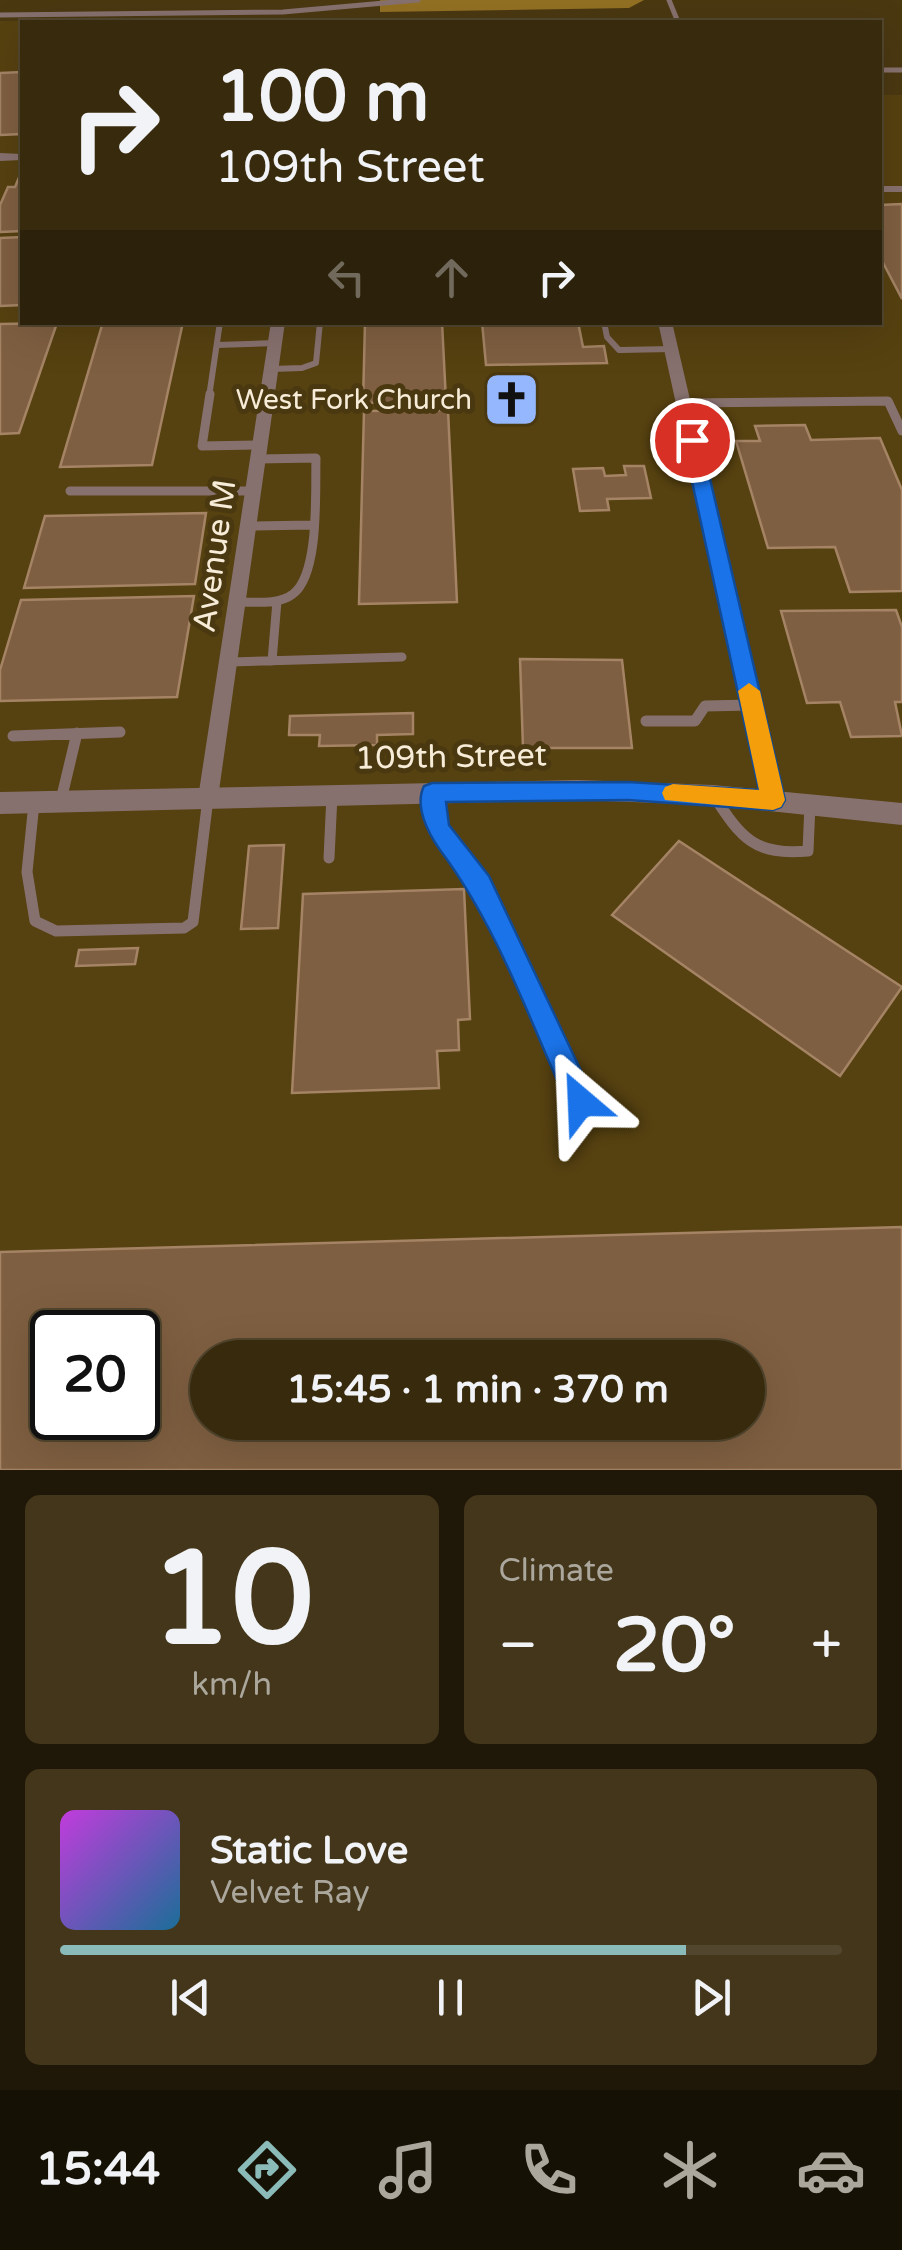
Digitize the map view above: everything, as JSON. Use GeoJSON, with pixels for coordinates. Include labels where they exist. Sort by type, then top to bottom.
{"type":"FeatureCollection","features":[{"type":"Feature","properties":{"kind":"street","name":"Avenue M"},"geometry":{"type":"LineString","coordinates":[[208,798],[278,325]]}},
{"type":"Feature","properties":{"kind":"street"},"geometry":{"type":"LineString","coordinates":[[666,325],[773,800]]}},
{"type":"Feature","properties":{"kind":"street","name":"109th Street"},"geometry":{"type":"LineString","coordinates":[[0,803],[578,790],[773,800],[902,814]]}},
{"type":"Feature","properties":{"kind":"lane"},"geometry":{"type":"LineString","coordinates":[[0,15],[283,12],[418,0]]}},
{"type":"Feature","properties":{"kind":"lane"},"geometry":{"type":"LineString","coordinates":[[220,325],[202,446],[316,458],[308,574],[295,593],[277,600],[238,602]]}},
{"type":"Feature","properties":{"kind":"lane"},"geometry":{"type":"LineString","coordinates":[[272,369],[302,368],[316,363],[320,325]]}},
{"type":"Feature","properties":{"kind":"lane"},"geometry":{"type":"LineString","coordinates":[[605,325],[607,336],[619,350],[671,349]]}},
{"type":"Feature","properties":{"kind":"lane"},"geometry":{"type":"LineString","coordinates":[[217,345],[275,343]]}},
{"type":"Feature","properties":{"kind":"lane"},"geometry":{"type":"LineString","coordinates":[[683,402],[888,401],[902,430]]}},
{"type":"Feature","properties":{"kind":"lane"},"geometry":{"type":"LineString","coordinates":[[70,491],[254,491]]}},
{"type":"Feature","properties":{"kind":"lane"},"geometry":{"type":"LineString","coordinates":[[249,526],[311,525]]}},
{"type":"Feature","properties":{"kind":"lane"},"geometry":{"type":"LineString","coordinates":[[272,661],[277,600]]}},
{"type":"Feature","properties":{"kind":"lane"},"geometry":{"type":"LineString","coordinates":[[230,662],[402,657]]}},
{"type":"Feature","properties":{"kind":"lane"},"geometry":{"type":"LineString","coordinates":[[646,721],[695,721],[705,706],[752,705]]}},
{"type":"Feature","properties":{"kind":"lane"},"geometry":{"type":"LineString","coordinates":[[13,736],[120,732]]}},
{"type":"Feature","properties":{"kind":"lane"},"geometry":{"type":"LineString","coordinates":[[76,734],[48,802],[27,872],[31,912],[44,928],[190,926],[208,798]]}},
{"type":"Feature","properties":{"kind":"lane"},"geometry":{"type":"LineString","coordinates":[[432,792],[438,828],[480,884],[581,1102]]}},
{"type":"Feature","properties":{"kind":"lane"},"geometry":{"type":"LineString","coordinates":[[329,858],[332,795]]}},
{"type":"Feature","properties":{"kind":"lane"},"geometry":{"type":"LineString","coordinates":[[714,796],[738,834],[756,847],[785,854],[808,851],[810,804]]}},
{"type":"Feature","properties":{"kind":"shaded area"},"geometry":{"type":"Polygon","coordinates":[[[380,0],[644,0],[629,8],[380,12],[380,0]]]}},
{"type":"Feature","properties":{"kind":"shaded area"},"geometry":{"type":"Polygon","coordinates":[[[266,18],[266,20],[89,20],[266,18]]]}},
{"type":"Feature","properties":{"kind":"shaded area"},"geometry":{"type":"Polygon","coordinates":[[[0,21],[20,21],[20,325],[882,325],[882,95],[902,95],[902,1470],[0,1470],[0,21]]]}},
{"type":"Feature","properties":{"kind":"building"},"geometry":{"type":"Polygon","coordinates":[[[20,72],[20,134],[0,135],[0,73],[20,72]]]}},
{"type":"Feature","properties":{"kind":"building"},"geometry":{"type":"Polygon","coordinates":[[[20,175],[20,231],[0,232],[0,205],[8,187],[15,187],[20,175]]]}},
{"type":"Feature","properties":{"kind":"building"},"geometry":{"type":"Polygon","coordinates":[[[902,204],[902,299],[882,261],[882,205],[902,204]]]}},
{"type":"Feature","properties":{"kind":"building"},"geometry":{"type":"Polygon","coordinates":[[[20,237],[20,305],[0,306],[0,238],[20,237]]]}},
{"type":"Feature","properties":{"kind":"building"},"geometry":{"type":"Polygon","coordinates":[[[0,324],[56,325],[19,433],[0,434],[0,324]]]}},
{"type":"Feature","properties":{"kind":"building"},"geometry":{"type":"Polygon","coordinates":[[[102,325],[182,325],[152,465],[60,467],[102,325]]]}},
{"type":"Feature","properties":{"kind":"building"},"geometry":{"type":"Polygon","coordinates":[[[365,325],[442,325],[446,401],[363,403],[365,325]]]}},
{"type":"Feature","properties":{"kind":"building"},"geometry":{"type":"Polygon","coordinates":[[[482,325],[579,325],[583,347],[604,346],[607,363],[486,365],[482,325]]]}},
{"type":"Feature","properties":{"kind":"building"},"geometry":{"type":"Polygon","coordinates":[[[448,410],[457,602],[359,604],[364,411],[448,410]]]}},
{"type":"Feature","properties":{"kind":"building"},"geometry":{"type":"Polygon","coordinates":[[[805,425],[811,440],[880,438],[902,490],[902,591],[850,592],[835,547],[768,548],[736,441],[760,441],[755,426],[805,425]]]}},
{"type":"Feature","properties":{"kind":"building"},"geometry":{"type":"Polygon","coordinates":[[[624,466],[644,466],[651,498],[607,499],[609,510],[580,511],[573,469],[603,468],[605,476],[626,475],[624,466]]]}},
{"type":"Feature","properties":{"kind":"building"},"geometry":{"type":"Polygon","coordinates":[[[206,513],[195,584],[24,588],[45,516],[206,513]]]}},
{"type":"Feature","properties":{"kind":"building"},"geometry":{"type":"Polygon","coordinates":[[[194,596],[177,697],[0,701],[0,670],[21,600],[194,596]]]}},
{"type":"Feature","properties":{"kind":"building"},"geometry":{"type":"Polygon","coordinates":[[[896,610],[902,627],[902,702],[895,702],[902,736],[851,737],[840,702],[807,703],[781,611],[896,610]]]}},
{"type":"Feature","properties":{"kind":"building"},"geometry":{"type":"Polygon","coordinates":[[[520,659],[622,660],[632,748],[523,748],[520,659]]]}},
{"type":"Feature","properties":{"kind":"building"},"geometry":{"type":"Polygon","coordinates":[[[413,713],[413,734],[377,735],[377,745],[319,746],[320,735],[289,735],[290,716],[413,713]]]}},
{"type":"Feature","properties":{"kind":"building"},"geometry":{"type":"Polygon","coordinates":[[[679,841],[902,987],[840,1076],[612,915],[679,841]]]}},
{"type":"Feature","properties":{"kind":"building"},"geometry":{"type":"Polygon","coordinates":[[[284,845],[278,928],[241,929],[249,846],[284,845]]]}},
{"type":"Feature","properties":{"kind":"building"},"geometry":{"type":"Polygon","coordinates":[[[464,889],[470,1019],[458,1020],[459,1050],[437,1051],[439,1088],[292,1093],[303,894],[464,889]]]}},
{"type":"Feature","properties":{"kind":"building"},"geometry":{"type":"Polygon","coordinates":[[[138,948],[135,964],[76,966],[79,950],[138,948]]]}},
{"type":"Feature","properties":{"kind":"building"},"geometry":{"type":"Polygon","coordinates":[[[902,1227],[902,1470],[0,1470],[0,1252],[902,1227]]]}},
{"type":"Feature","properties":{"kind":"slow traffic"},"geometry":{"type":"LineString","coordinates":[[673,793],[773,800],[749,691]]}},
{"type":"Feature","properties":{"kind":"place","name":"West Fork Church"},"geometry":{"type":"Point","coordinates":[511,400]}},
{"type":"Feature","properties":{"kind":"route"},"geometry":{"type":"LineString","coordinates":[[581,1102],[480,884],[438,828],[432,792],[628,791],[773,800],[692,440]]}}]}
